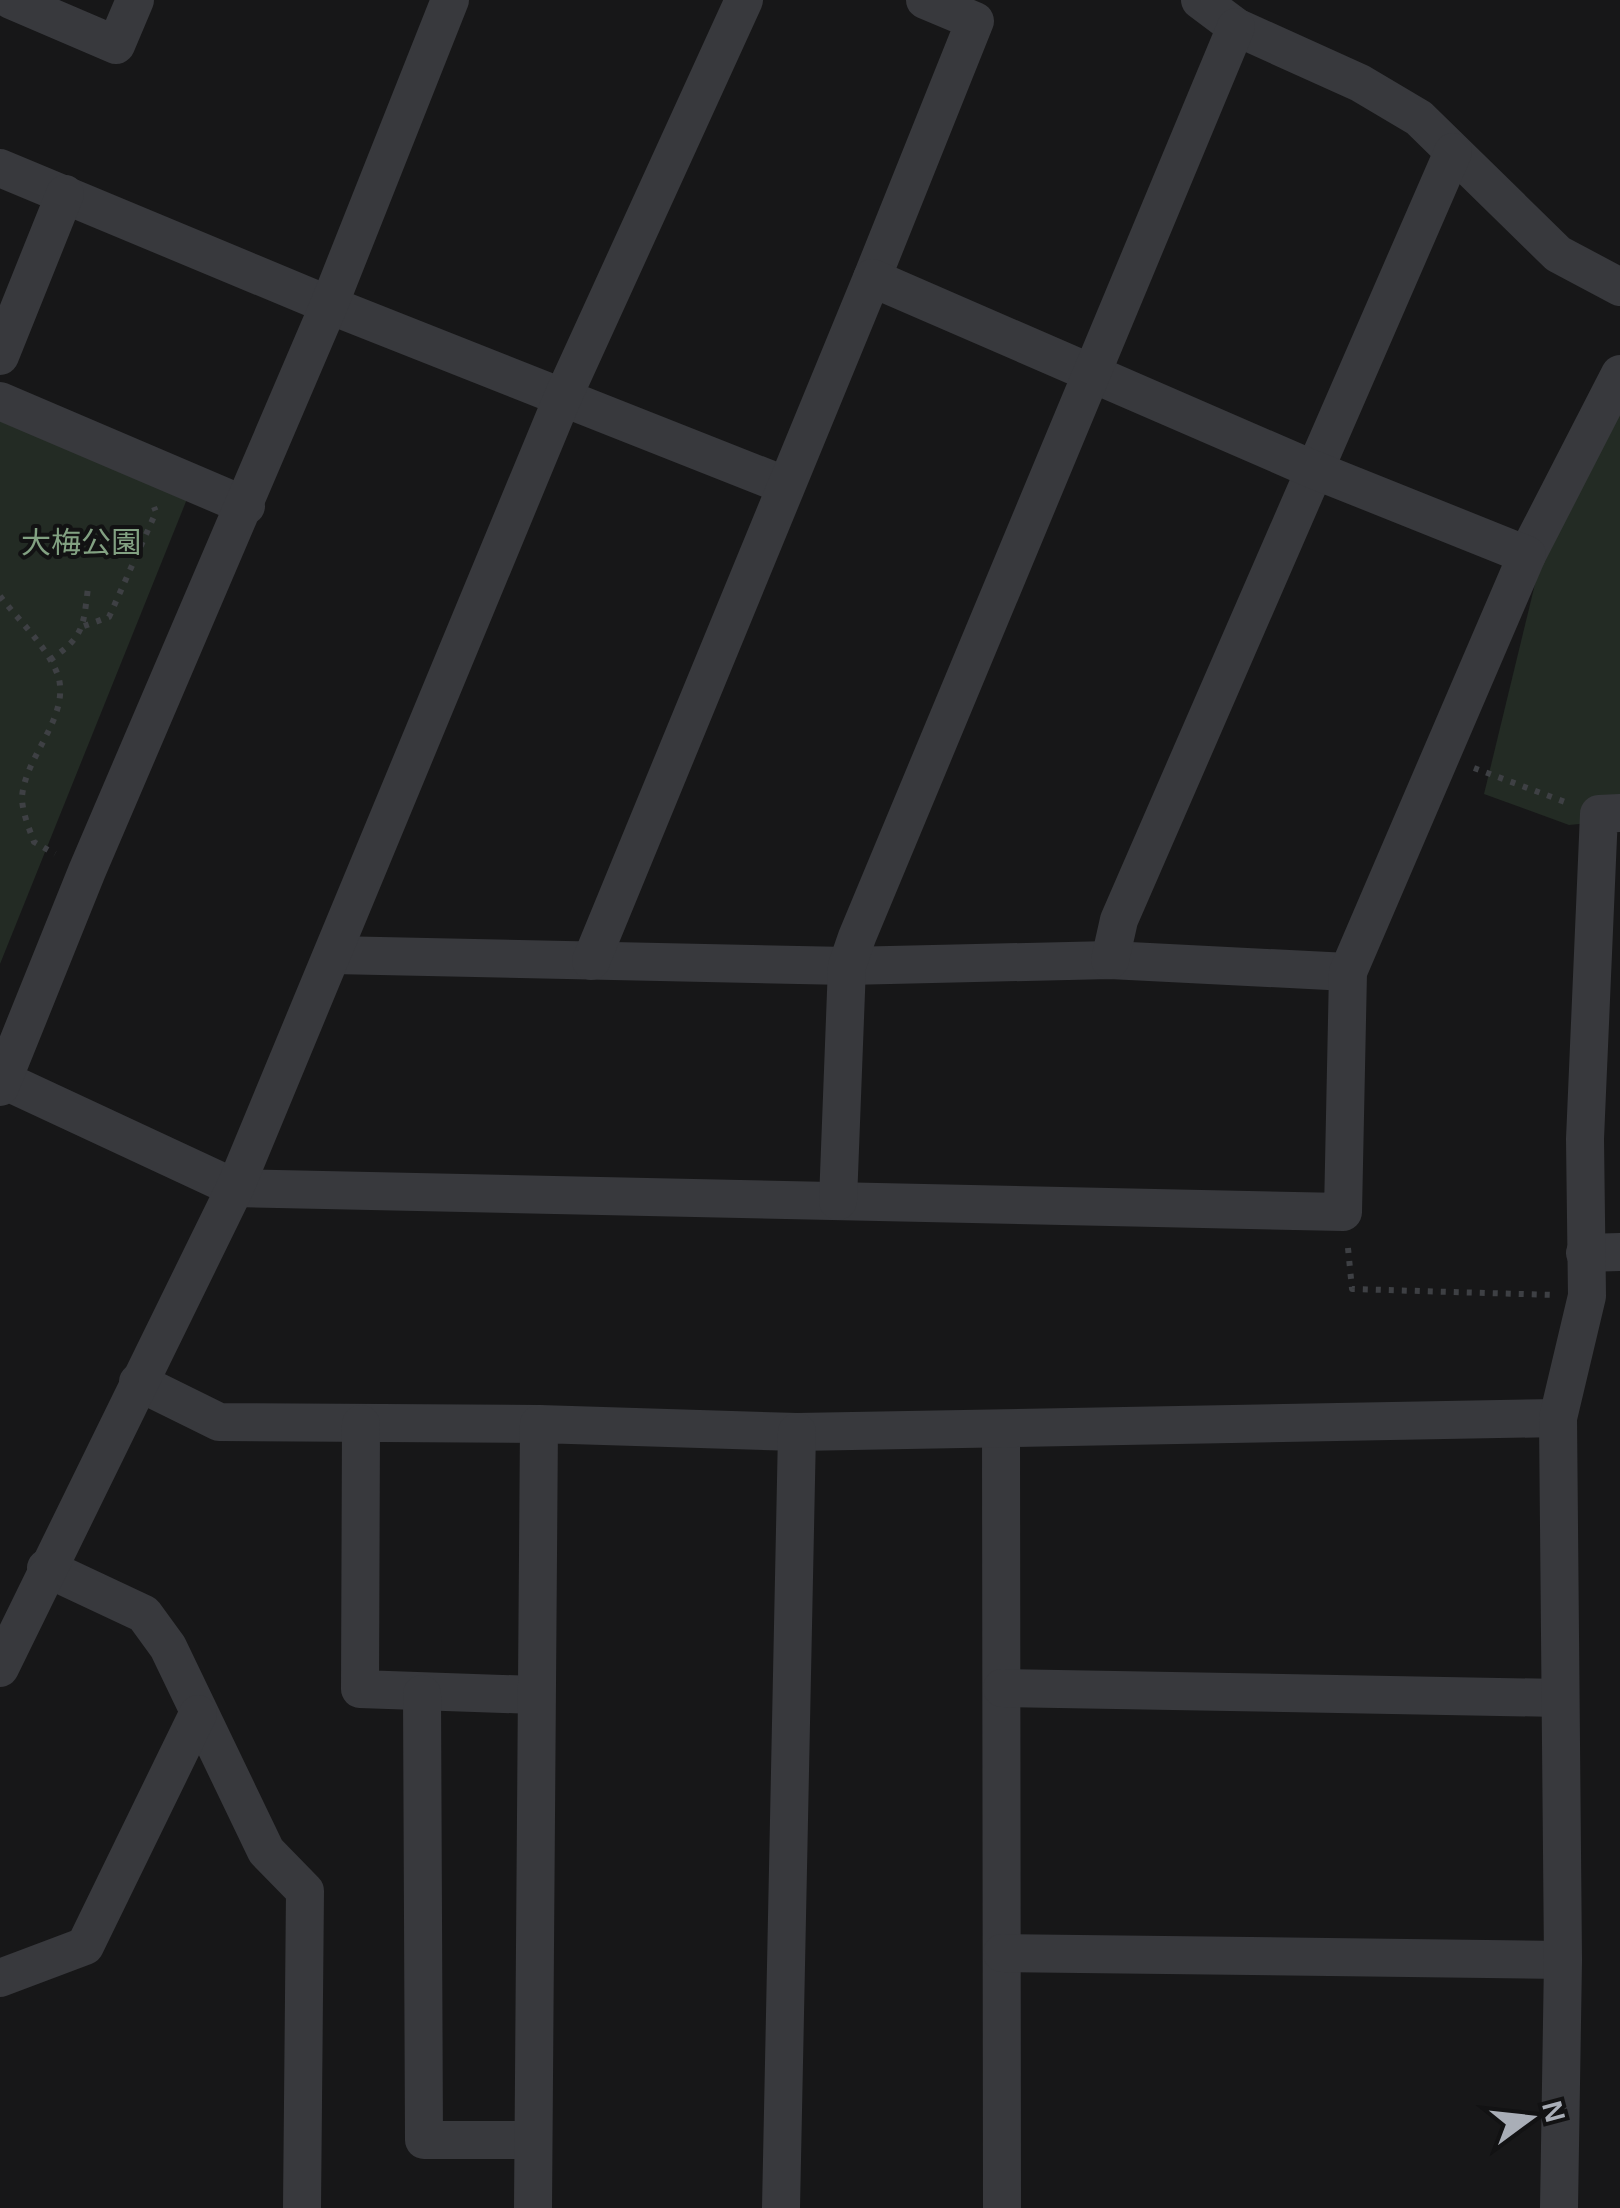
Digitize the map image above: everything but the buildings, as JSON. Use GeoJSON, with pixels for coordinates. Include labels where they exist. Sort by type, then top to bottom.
{"type":"FeatureCollection","features":[{"type":"Feature","properties":{"kind":"street"},"geometry":{"type":"LineString","coordinates":[[10,0],[116,44],[134,0]]}},
{"type":"Feature","properties":{"kind":"street"},"geometry":{"type":"LineString","coordinates":[[450,0],[330,306],[87,871],[2,1084],[235,1188],[1343,1212],[1348,972],[1527,554],[1620,374]]}},
{"type":"Feature","properties":{"kind":"street"},"geometry":{"type":"LineString","coordinates":[[0,1668],[235,1188],[562,399],[744,0]]}},
{"type":"Feature","properties":{"kind":"street"},"geometry":{"type":"LineString","coordinates":[[591,961],[975,22],[925,0]]}},
{"type":"Feature","properties":{"kind":"street"},"geometry":{"type":"LineString","coordinates":[[1200,0],[1236,27],[1360,83],[1418,118],[1558,254],[1620,287]]}},
{"type":"Feature","properties":{"kind":"street"},"geometry":{"type":"LineString","coordinates":[[838,1200],[847,966],[1236,27]]}},
{"type":"Feature","properties":{"kind":"street"},"geometry":{"type":"LineString","coordinates":[[1110,960],[1119,920],[1312,468],[1453,152]]}},
{"type":"Feature","properties":{"kind":"street"},"geometry":{"type":"LineString","coordinates":[[0,168],[330,306],[784,485]]}},
{"type":"Feature","properties":{"kind":"street"},"geometry":{"type":"LineString","coordinates":[[0,356],[64,194]]}},
{"type":"Feature","properties":{"kind":"street"},"geometry":{"type":"LineString","coordinates":[[872,278],[1312,468],[1527,554]]}},
{"type":"Feature","properties":{"kind":"street"},"geometry":{"type":"LineString","coordinates":[[0,401],[246,506]]}},
{"type":"Feature","properties":{"kind":"street"},"geometry":{"type":"LineString","coordinates":[[1559,2208],[1563,1960],[1558,1418],[1587,1296],[1602,1253],[1586,1101],[1610,814]]}},
{"type":"Feature","properties":{"kind":"street"},"geometry":{"type":"LineString","coordinates":[[333,955],[847,966],[1110,960],[1348,972]]}},
{"type":"Feature","properties":{"kind":"street"},"geometry":{"type":"LineString","coordinates":[[138,1382],[219,1422],[539,1424],[797,1432],[1558,1418]]}},
{"type":"Feature","properties":{"kind":"street"},"geometry":{"type":"LineString","coordinates":[[361,1424],[360,1689],[535,1695]]}},
{"type":"Feature","properties":{"kind":"street"},"geometry":{"type":"LineString","coordinates":[[533,2208],[539,1424]]}},
{"type":"Feature","properties":{"kind":"street"},"geometry":{"type":"LineString","coordinates":[[1002,1429],[1002,2208]]}},
{"type":"Feature","properties":{"kind":"street"},"geometry":{"type":"LineString","coordinates":[[780,2208],[797,1432]]}},
{"type":"Feature","properties":{"kind":"street"},"geometry":{"type":"LineString","coordinates":[[46,1568],[144,1614],[168,1647],[266,1851],[305,1891],[302,2208]]}},
{"type":"Feature","properties":{"kind":"street"},"geometry":{"type":"LineString","coordinates":[[1002,1688],[1560,1698]]}},
{"type":"Feature","properties":{"kind":"street"},"geometry":{"type":"LineString","coordinates":[[422,1694],[424,2140],[534,2140]]}},
{"type":"Feature","properties":{"kind":"street"},"geometry":{"type":"LineString","coordinates":[[0,1978],[85,1946],[198,1714]]}},
{"type":"Feature","properties":{"kind":"street"},"geometry":{"type":"LineString","coordinates":[[1002,1953],[1563,1960]]}},
{"type":"Feature","properties":{"kind":"path"},"geometry":{"type":"LineString","coordinates":[[84,626],[109,618],[156,512],[151,498]]}},
{"type":"Feature","properties":{"kind":"path"},"geometry":{"type":"LineString","coordinates":[[50,660],[76,641],[84,626],[88,588]]}},
{"type":"Feature","properties":{"kind":"path"},"geometry":{"type":"LineString","coordinates":[[0,596],[50,660],[58,679],[60,701],[28,770],[22,799],[34,842],[87,871]]}},
{"type":"Feature","properties":{"kind":"path"},"geometry":{"type":"LineString","coordinates":[[1441,756],[1610,814]]}},
{"type":"Feature","properties":{"kind":"path"},"geometry":{"type":"LineString","coordinates":[[1343,1212],[1352,1289],[1587,1296]]}},
{"type":"Feature","properties":{"kind":"green space"},"geometry":{"type":"Polygon","coordinates":[[[1620,383],[1620,820],[1569,825],[1484,794],[1544,547],[1620,383]]]}},
{"type":"Feature","properties":{"kind":"green space","name":"大梅公園"},"geometry":{"type":"Polygon","coordinates":[[[0,419],[187,499],[0,964],[0,419]]]}}]}
